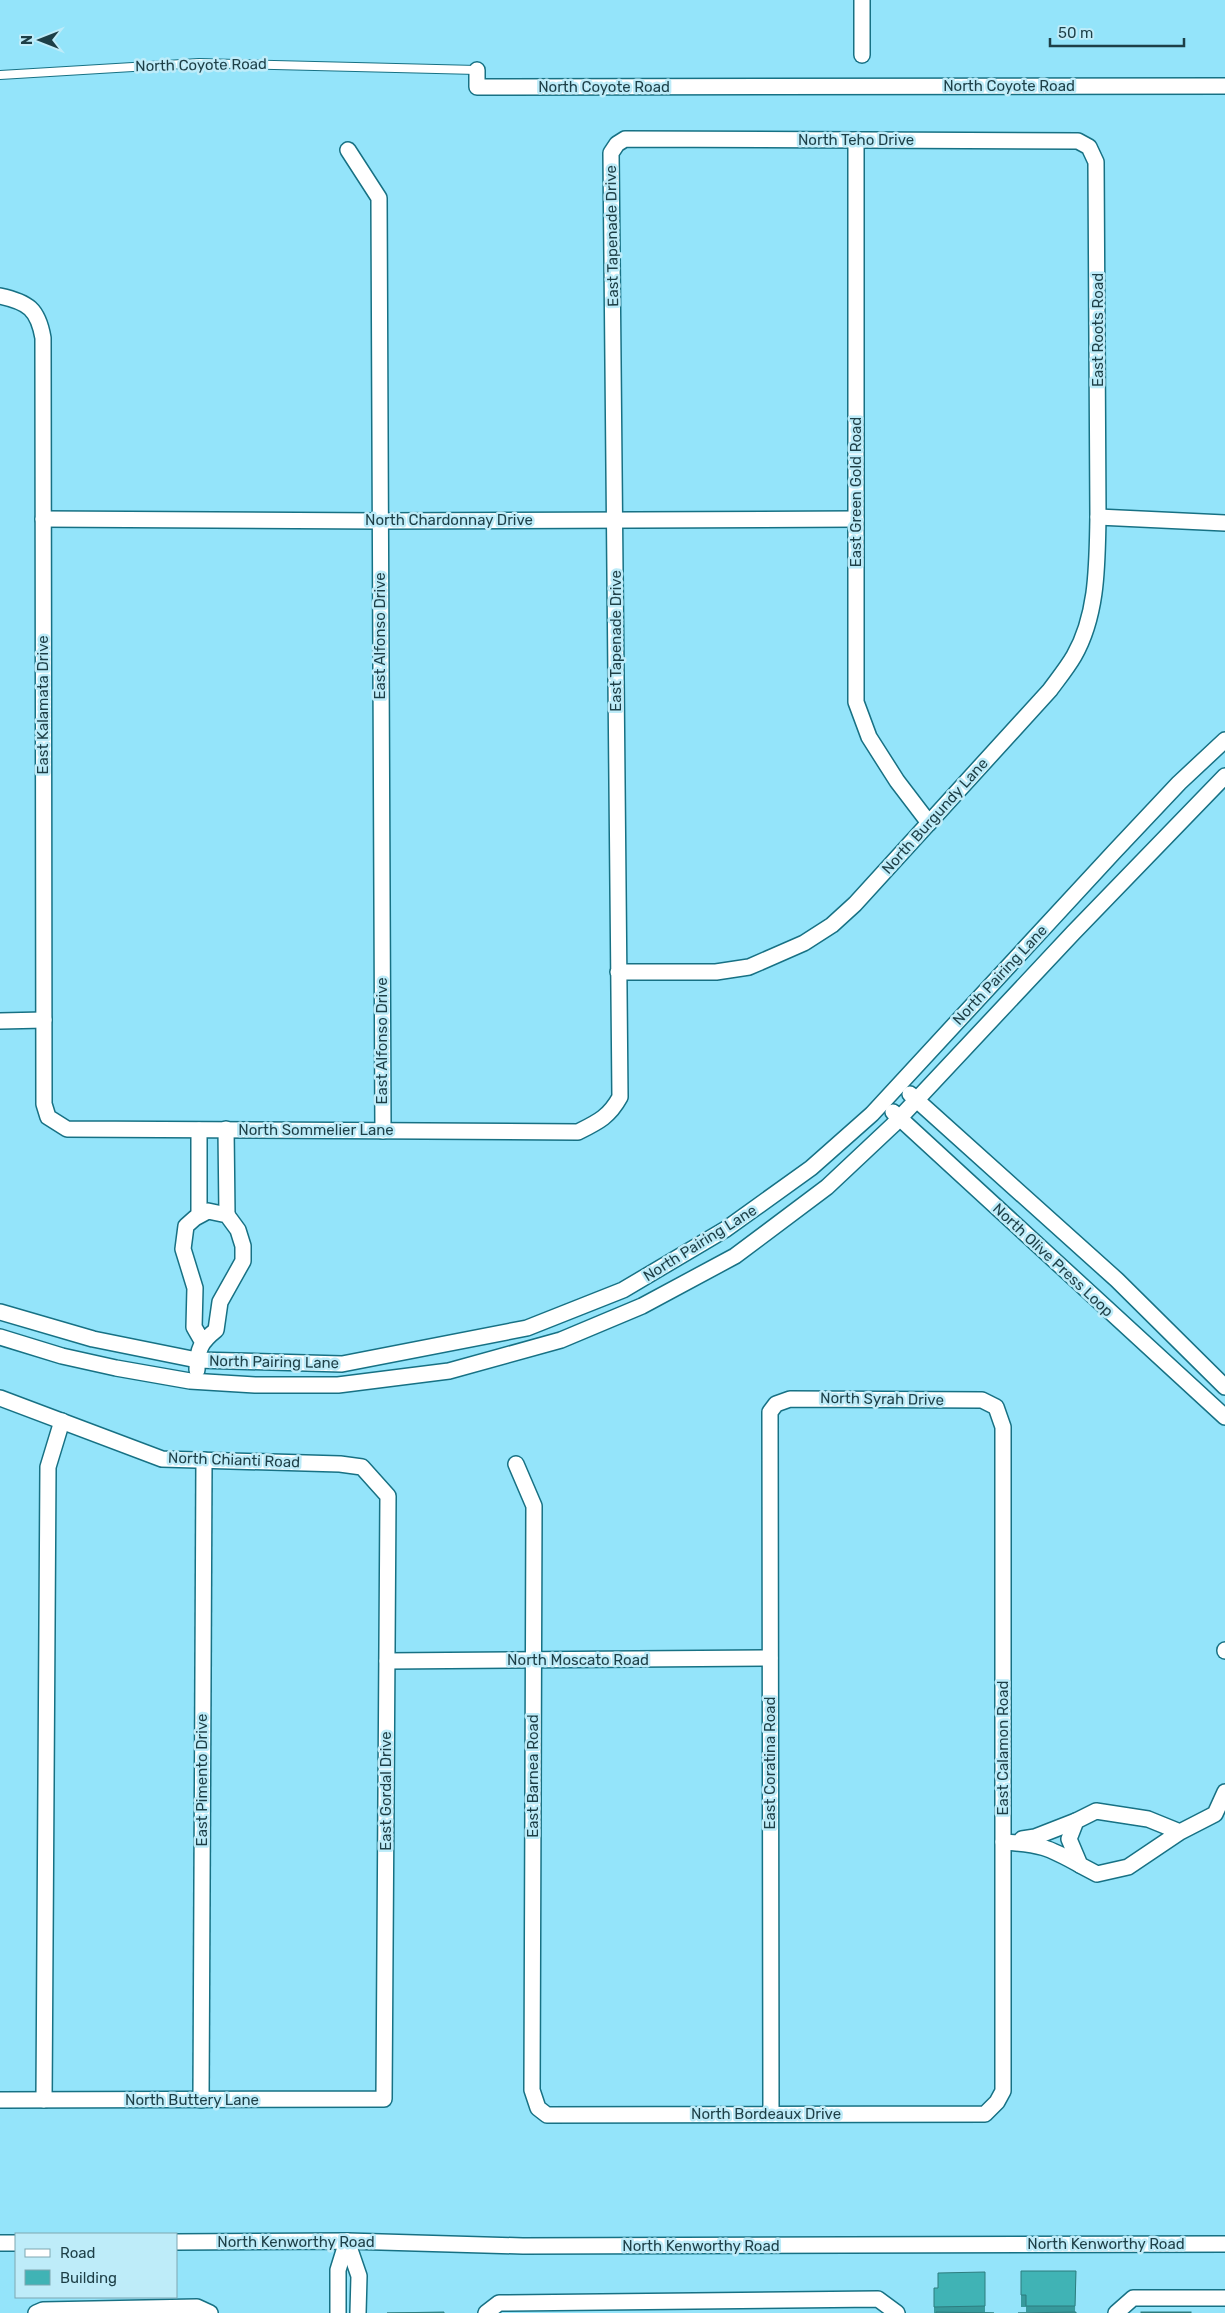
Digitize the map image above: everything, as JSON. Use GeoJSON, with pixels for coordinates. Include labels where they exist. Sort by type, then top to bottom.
{"type":"FeatureCollection","features":[{"type":"Feature","properties":{"kind":"street"},"geometry":{"type":"LineString","coordinates":[[862,0],[862,55]]}},
{"type":"Feature","properties":{"kind":"street","name":"North Coyote Road"},"geometry":{"type":"LineString","coordinates":[[477,70],[477,87],[1225,86]]}},
{"type":"Feature","properties":{"kind":"street","name":"North Teho Drive"},"geometry":{"type":"LineString","coordinates":[[611,153],[617,144],[626,139],[1078,141],[1089,147],[1096,162]]}},
{"type":"Feature","properties":{"kind":"street","name":"East Green Gold Road"},"geometry":{"type":"LineString","coordinates":[[856,140],[856,702],[869,737],[897,781],[929,823]]}},
{"type":"Feature","properties":{"kind":"street","name":"East Alfonso Drive"},"geometry":{"type":"LineString","coordinates":[[348,150],[379,198],[382,1131]]}},
{"type":"Feature","properties":{"kind":"street","name":"East Tapenade Drive"},"geometry":{"type":"LineString","coordinates":[[599,1121],[612,1111],[620,1097],[611,153]]}},
{"type":"Feature","properties":{"kind":"street","name":"East Roots Road"},"geometry":{"type":"LineString","coordinates":[[1096,162],[1099,498]]}},
{"type":"Feature","properties":{"kind":"street","name":"East Kalamata Drive"},"geometry":{"type":"LineString","coordinates":[[0,296],[18,300],[32,309],[40,320],[43,338],[44,1104]]}},
{"type":"Feature","properties":{"kind":"street","name":"North Burgundy Lane"},"geometry":{"type":"LineString","coordinates":[[618,972],[716,972],[749,966],[804,943],[832,925],[855,904],[1050,690],[1075,655],[1091,615],[1097,567],[1099,498]]}},
{"type":"Feature","properties":{"kind":"street"},"geometry":{"type":"LineString","coordinates":[[1098,517],[1225,523]]}},
{"type":"Feature","properties":{"kind":"street","name":"North Chardonnay Drive"},"geometry":{"type":"LineString","coordinates":[[43,519],[380,521],[856,519]]}},
{"type":"Feature","properties":{"kind":"street","name":"North Pairing Lane"},"geometry":{"type":"LineString","coordinates":[[0,1312],[92,1339],[197,1360],[342,1364],[527,1328],[623,1290],[726,1230],[811,1168],[883,1102],[1172,790],[1225,740]]}},
{"type":"Feature","properties":{"kind":"street","name":"North Pairing Lane"},"geometry":{"type":"LineString","coordinates":[[0,1337],[62,1356],[116,1368],[196,1381],[256,1385],[338,1385],[449,1371],[562,1340],[642,1306],[735,1256],[827,1187],[899,1117],[1225,776]]}},
{"type":"Feature","properties":{"kind":"street"},"geometry":{"type":"LineString","coordinates":[[0,1021],[44,1020]]}},
{"type":"Feature","properties":{"kind":"street","name":"North Olive Press Loop"},"geometry":{"type":"LineString","coordinates":[[899,1084],[1118,1280],[1225,1387]]}},
{"type":"Feature","properties":{"kind":"street","name":"North Olive Press Loop"},"geometry":{"type":"LineString","coordinates":[[883,1102],[1225,1417]]}},
{"type":"Feature","properties":{"kind":"street","name":"North Sommelier Lane"},"geometry":{"type":"LineString","coordinates":[[44,1104],[48,1117],[67,1129],[578,1132],[599,1121]]}},
{"type":"Feature","properties":{"kind":"street"},"geometry":{"type":"LineString","coordinates":[[196,1381],[197,1360],[202,1341],[216,1330],[220,1302],[243,1261],[243,1246],[238,1230],[227,1214],[226,1129]]}},
{"type":"Feature","properties":{"kind":"street"},"geometry":{"type":"LineString","coordinates":[[199,1130],[199,1215]]}},
{"type":"Feature","properties":{"kind":"street"},"geometry":{"type":"LineString","coordinates":[[202,1341],[194,1327],[195,1288],[183,1249],[186,1226],[199,1215],[208,1211],[227,1214]]}},
{"type":"Feature","properties":{"kind":"street","name":"North Chianti Road"},"geometry":{"type":"LineString","coordinates":[[0,1398],[162,1459],[340,1464],[362,1467],[380,1486]]}},
{"type":"Feature","properties":{"kind":"street","name":"North Syrah Drive"},"geometry":{"type":"LineString","coordinates":[[770,1412],[776,1404],[790,1398],[982,1400],[996,1407]]}},
{"type":"Feature","properties":{"kind":"street","name":"East Calamon Road"},"geometry":{"type":"LineString","coordinates":[[996,1407],[1003,1427],[1003,2091]]}},
{"type":"Feature","properties":{"kind":"street","name":"East Coratina Road"},"geometry":{"type":"LineString","coordinates":[[770,1412],[771,2114]]}},
{"type":"Feature","properties":{"kind":"street"},"geometry":{"type":"LineString","coordinates":[[44,2100],[48,1468],[62,1421]]}},
{"type":"Feature","properties":{"kind":"street","name":"East Pimento Drive"},"geometry":{"type":"LineString","coordinates":[[201,2100],[204,1460]]}},
{"type":"Feature","properties":{"kind":"street","name":"East Barnea Road"},"geometry":{"type":"LineString","coordinates":[[516,1464],[534,1506],[532,2090]]}},
{"type":"Feature","properties":{"kind":"street","name":"East Gordal Drive"},"geometry":{"type":"LineString","coordinates":[[380,1486],[388,1496],[384,2099]]}},
{"type":"Feature","properties":{"kind":"street","name":"North Moscato Road"},"geometry":{"type":"LineString","coordinates":[[387,1662],[770,1658]]}},
{"type":"Feature","properties":{"kind":"street"},"geometry":{"type":"LineString","coordinates":[[1003,1842],[1036,1844],[1052,1849],[1097,1874],[1128,1867],[1180,1832],[1215,1814],[1225,1792]]}},
{"type":"Feature","properties":{"kind":"street"},"geometry":{"type":"LineString","coordinates":[[1003,1842],[1034,1837],[1096,1811],[1148,1819],[1180,1832]]}},
{"type":"Feature","properties":{"kind":"street"},"geometry":{"type":"LineString","coordinates":[[1076,1821],[1069,1839],[1080,1865]]}},
{"type":"Feature","properties":{"kind":"street","name":"North Bordeaux Drive"},"geometry":{"type":"LineString","coordinates":[[532,2090],[538,2108],[547,2115],[985,2114],[997,2102],[1003,2091]]}},
{"type":"Feature","properties":{"kind":"street","name":"North Buttery Lane"},"geometry":{"type":"LineString","coordinates":[[0,2100],[384,2099]]}},
{"type":"Feature","properties":{"kind":"street"},"geometry":{"type":"LineString","coordinates":[[338,2313],[338,2270],[347,2241]]}},
{"type":"Feature","properties":{"kind":"street"},"geometry":{"type":"LineString","coordinates":[[347,2241],[359,2276],[358,2313]]}},
{"type":"Feature","properties":{"kind":"street","name":"North Kenworthy Road"},"geometry":{"type":"LineString","coordinates":[[178,2242],[347,2241],[523,2246],[1225,2244]]}},
{"type":"Feature","properties":{"kind":"street"},"geometry":{"type":"LineString","coordinates":[[0,2243],[15,2243]]}},
{"type":"Feature","properties":{"kind":"street"},"geometry":{"type":"LineString","coordinates":[[1116,2312],[1133,2298],[1225,2298]]}},
{"type":"Feature","properties":{"kind":"street"},"geometry":{"type":"LineString","coordinates":[[486,2313],[499,2303],[678,2307],[878,2299],[897,2312]]}},
{"type":"Feature","properties":{"kind":"street"},"geometry":{"type":"LineString","coordinates":[[36,2313],[43,2310],[196,2307],[210,2313]]}},
{"type":"Feature","properties":{"kind":"lane","name":"North Coyote Road"},"geometry":{"type":"LineString","coordinates":[[0,75],[199,63],[477,70]]}},
{"type":"Feature","properties":{"kind":"building"},"geometry":{"type":"Polygon","coordinates":[[[1021,2271],[1076,2271],[1075,2306],[1026,2306],[1026,2295],[1021,2295],[1021,2271]]]}},
{"type":"Feature","properties":{"kind":"building"},"geometry":{"type":"Polygon","coordinates":[[[985,2272],[985,2306],[934,2307],[934,2288],[938,2288],[938,2273],[985,2272]]]}},
{"type":"Feature","properties":{"kind":"building"},"geometry":{"type":"Polygon","coordinates":[[[444,2312],[444,2313],[387,2313],[444,2312]]]}},
{"type":"Feature","properties":{"kind":"building"},"geometry":{"type":"Polygon","coordinates":[[[936,2312],[994,2313],[936,2313],[936,2312]]]}},
{"type":"Feature","properties":{"kind":"building"},"geometry":{"type":"Polygon","coordinates":[[[1076,2312],[1076,2313],[1018,2313],[1076,2312]]]}},
{"type":"Feature","properties":{"kind":"building"},"geometry":{"type":"Polygon","coordinates":[[[1191,2312],[1191,2313],[1141,2313],[1191,2312]]]}}]}
